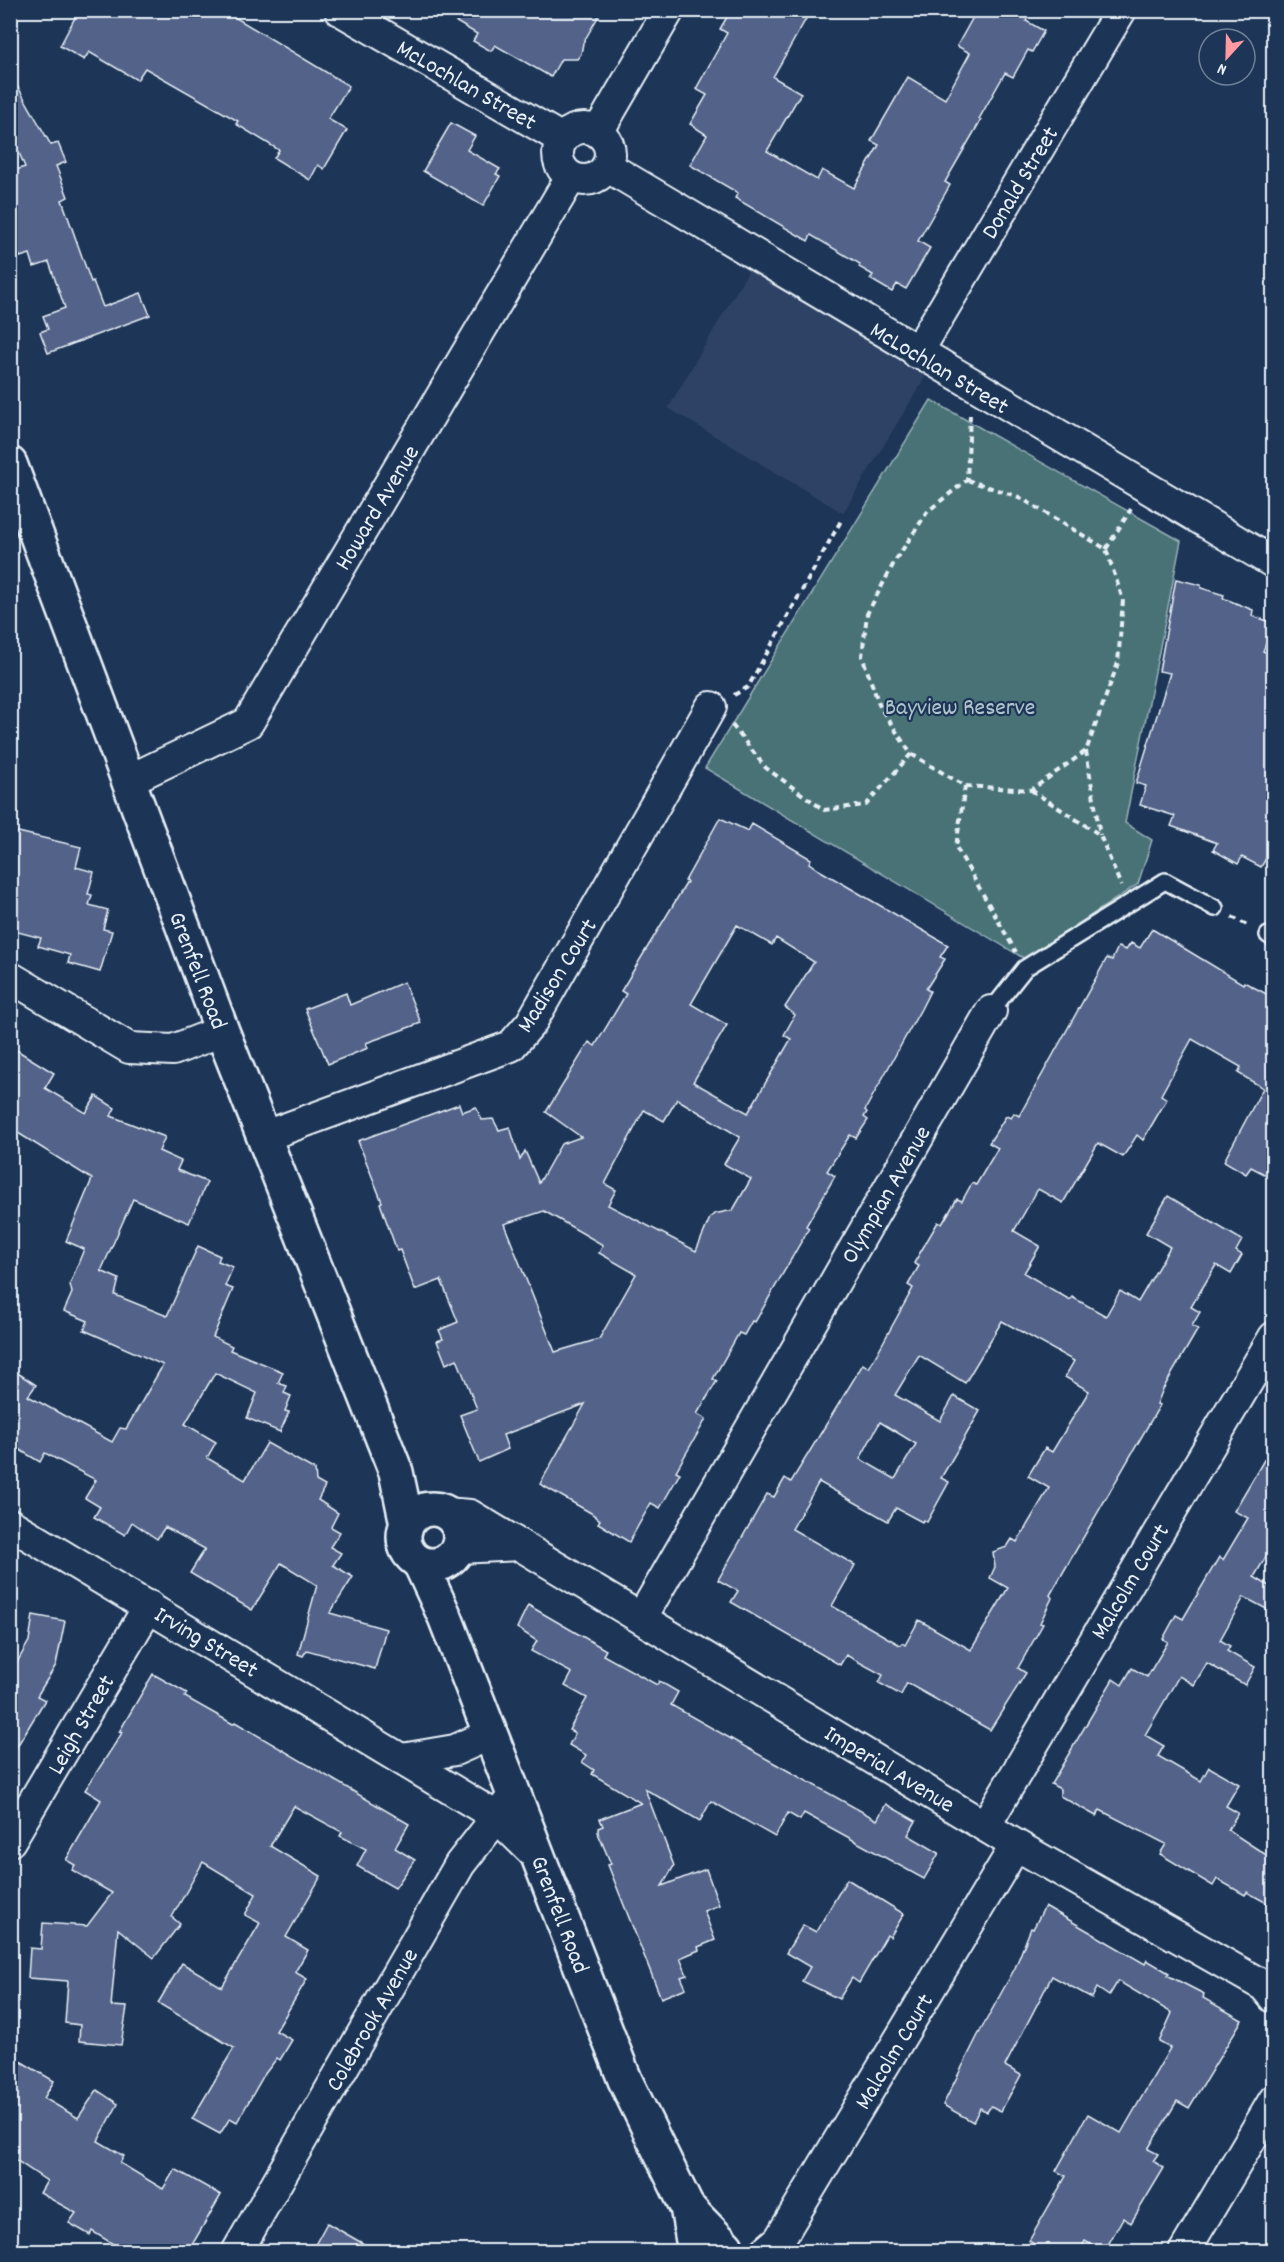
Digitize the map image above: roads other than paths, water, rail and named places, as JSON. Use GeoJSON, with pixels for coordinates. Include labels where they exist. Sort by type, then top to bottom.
{"type":"FeatureCollection","features":[{"type":"Feature","properties":{"kind":"street","name":"McLochlan Street"},"geometry":{"type":"LineString","coordinates":[[340,10],[562,139]]}},
{"type":"Feature","properties":{"kind":"street"},"geometry":{"type":"LineString","coordinates":[[598,132],[669,10]]}},
{"type":"Feature","properties":{"kind":"street","name":"Donald Street"},"geometry":{"type":"LineString","coordinates":[[917,354],[1121,10]]}},
{"type":"Feature","properties":{"kind":"street"},"geometry":{"type":"LineString","coordinates":[[577,129],[598,132],[609,146],[608,167],[594,179],[585,181],[571,177],[559,163],[558,154],[562,139],[577,129]]}},
{"type":"Feature","properties":{"kind":"street","name":"McLochlan Street"},"geometry":{"type":"LineString","coordinates":[[608,167],[917,354],[1144,487],[1272,558]]}},
{"type":"Feature","properties":{"kind":"street","name":"Howard Avenue"},"geometry":{"type":"LineString","coordinates":[[129,780],[248,723],[571,177]]}},
{"type":"Feature","properties":{"kind":"street","name":"Grenfell Road"},"geometry":{"type":"LineString","coordinates":[[10,464],[222,1030],[396,1472],[407,1524],[404,1542],[412,1558],[442,1557]]}},
{"type":"Feature","properties":{"kind":"street","name":"Madison Court"},"geometry":{"type":"LineString","coordinates":[[265,1136],[511,1046],[531,1023],[711,707]]}},
{"type":"Feature","properties":{"kind":"street"},"geometry":{"type":"LineString","coordinates":[[10,977],[129,1048],[173,1050],[222,1030]]}},
{"type":"Feature","properties":{"kind":"street","name":"Olympian Avenue"},"geometry":{"type":"LineString","coordinates":[[642,1617],[991,1011]]}},
{"type":"Feature","properties":{"kind":"street","name":"Malcolm Court"},"geometry":{"type":"LineString","coordinates":[[985,1826],[1274,1337]]}},
{"type":"Feature","properties":{"kind":"street","name":"Grenfell Road"},"geometry":{"type":"LineString","coordinates":[[396,1472],[455,1522],[459,1530],[442,1557],[445,1617],[491,1734],[506,1805],[540,1859],[625,2080],[687,2206],[717,2250]]}},
{"type":"Feature","properties":{"kind":"street"},"geometry":{"type":"LineString","coordinates":[[407,1524],[418,1513],[433,1509],[443,1512]]}},
{"type":"Feature","properties":{"kind":"street","name":"Imperial Avenue"},"geometry":{"type":"LineString","coordinates":[[443,1512],[470,1515],[1016,1845],[1270,1989]]}},
{"type":"Feature","properties":{"kind":"street","name":"Irving Street"},"geometry":{"type":"LineString","coordinates":[[10,1524],[402,1759],[506,1805]]}},
{"type":"Feature","properties":{"kind":"street"},"geometry":{"type":"LineString","coordinates":[[442,1557],[520,1545]]}},
{"type":"Feature","properties":{"kind":"street","name":"Leigh Street"},"geometry":{"type":"LineString","coordinates":[[10,1841],[149,1606]]}},
{"type":"Feature","properties":{"kind":"street"},"geometry":{"type":"LineString","coordinates":[[402,1759],[455,1750],[491,1734]]}},
{"type":"Feature","properties":{"kind":"street","name":"Colebrook Avenue"},"geometry":{"type":"LineString","coordinates":[[237,2252],[460,1864],[506,1805]]}},
{"type":"Feature","properties":{"kind":"street","name":"Malcolm Court"},"geometry":{"type":"LineString","coordinates":[[765,2252],[779,2240],[1016,1845]]}},
{"type":"Feature","properties":{"kind":"street"},"geometry":{"type":"LineString","coordinates":[[1184,2252],[1274,2100]]}},
{"type":"Feature","properties":{"kind":"lane","name":"Olympian Avenue"},"geometry":{"type":"LineString","coordinates":[[991,1011],[1025,968],[1165,881],[1215,908]]}},
{"type":"Feature","properties":{"kind":"park label","name":"Bayview Reserve"},"geometry":{"type":"Point","coordinates":[960,706]}}]}
